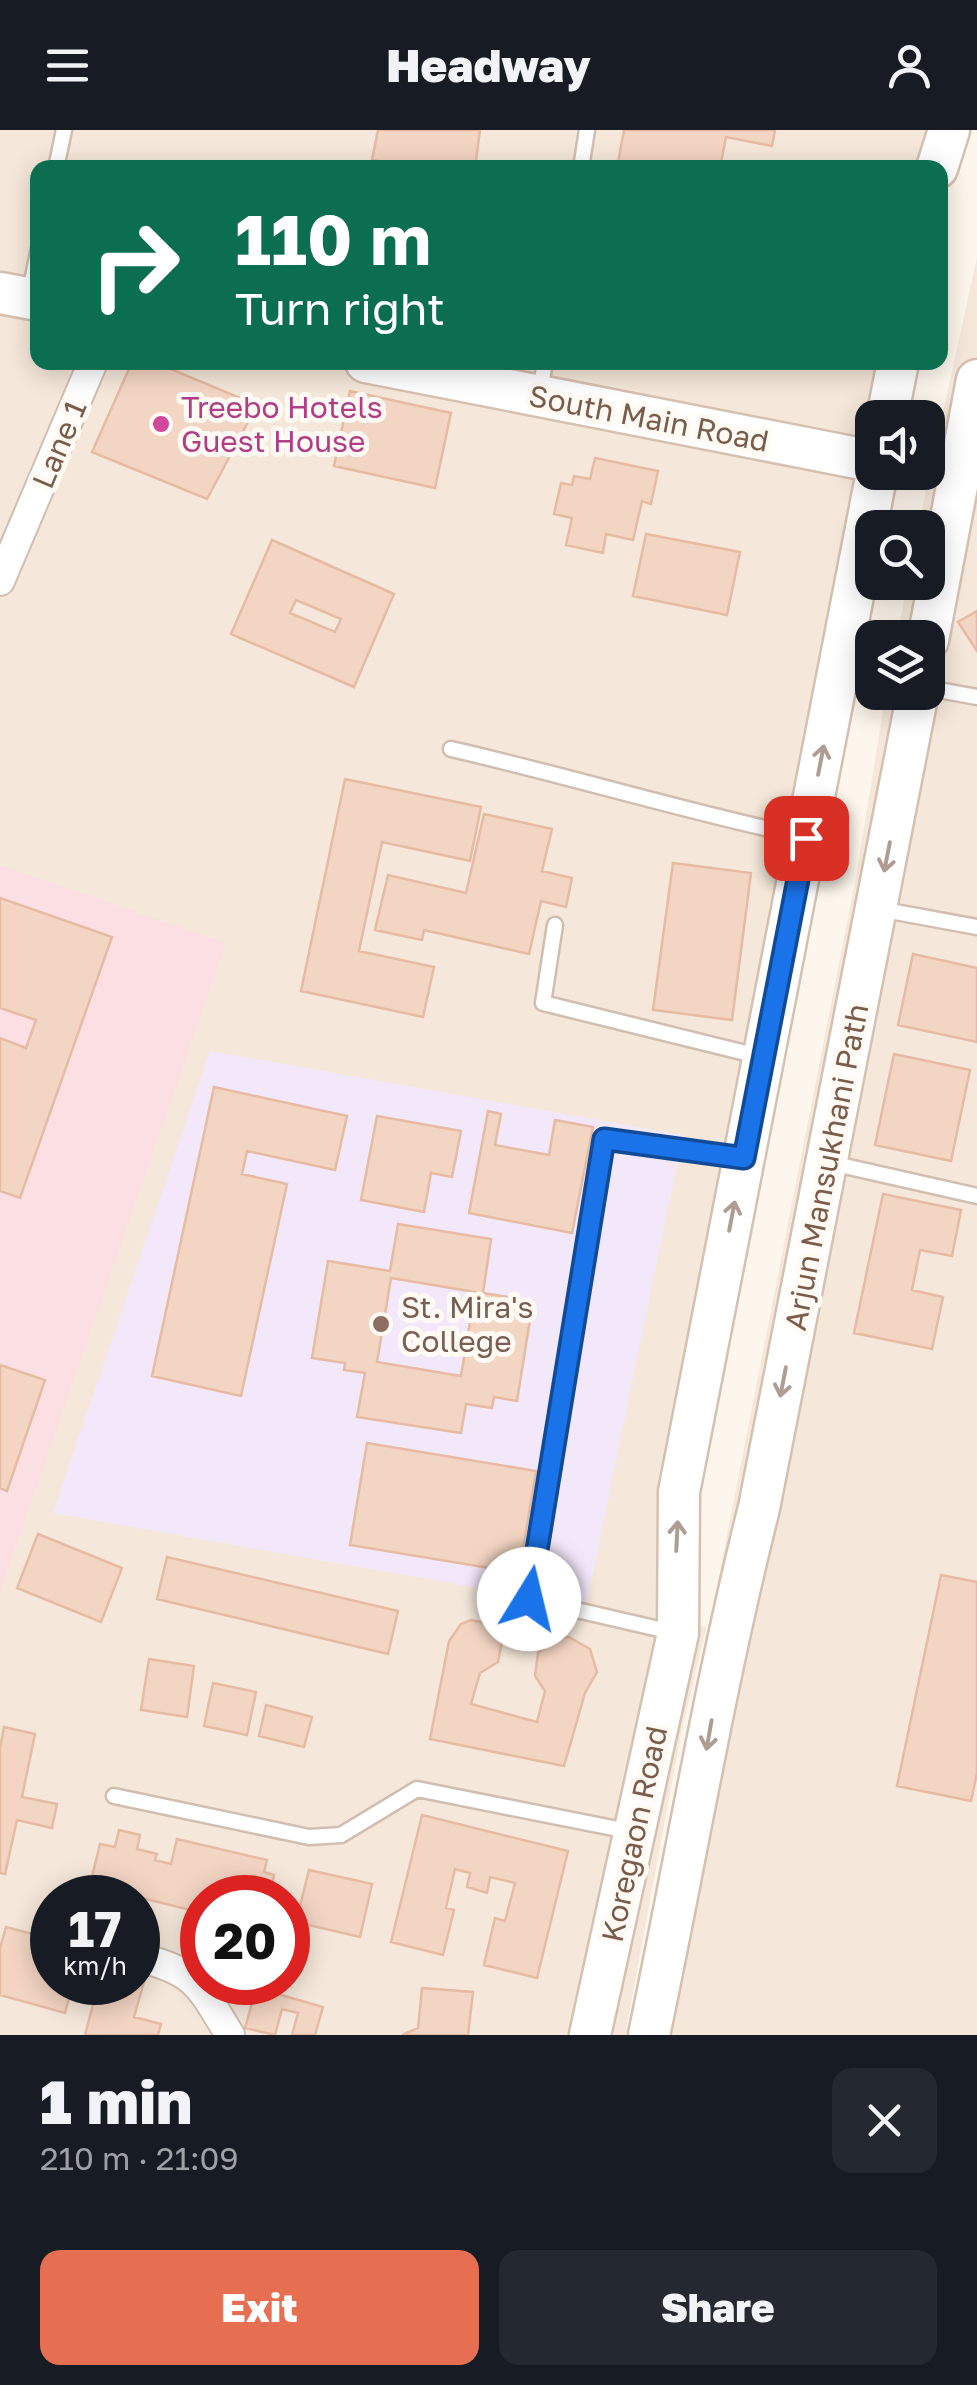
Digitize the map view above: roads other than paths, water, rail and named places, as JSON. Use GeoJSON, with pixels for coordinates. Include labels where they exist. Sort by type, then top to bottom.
{"type":"FeatureCollection","features":[{"type":"Feature","properties":{"kind":"main road"},"geometry":{"type":"LineString","coordinates":[[940,160],[949,130]]}},
{"type":"Feature","properties":{"kind":"main road","name":"South Main Road"},"geometry":{"type":"LineString","coordinates":[[449,370],[542,379],[855,458]]}},
{"type":"Feature","properties":{"kind":"main road"},"geometry":{"type":"LineString","coordinates":[[891,400],[896,370]]}},
{"type":"Feature","properties":{"kind":"main road"},"geometry":{"type":"LineString","coordinates":[[945,469],[977,380]]}},
{"type":"Feature","properties":{"kind":"main road"},"geometry":{"type":"LineString","coordinates":[[678,1633],[679,1492],[874,490]]}},
{"type":"Feature","properties":{"kind":"main road"},"geometry":{"type":"LineString","coordinates":[[930,620],[942,490]]}},
{"type":"Feature","properties":{"kind":"main road","name":"Arjun Mansukhani Path"},"geometry":{"type":"LineString","coordinates":[[726,1639],[758,1508],[915,710]]}},
{"type":"Feature","properties":{"kind":"main road","name":"Koregaon Road"},"geometry":{"type":"LineString","coordinates":[[590,2035],[678,1633]]}},
{"type":"Feature","properties":{"kind":"main road","name":"Koregaon Road"},"geometry":{"type":"LineString","coordinates":[[649,2035],[690,1844],[726,1639]]}},
{"type":"Feature","properties":{"kind":"street","name":"Lane 1"},"geometry":{"type":"LineString","coordinates":[[0,581],[90,370]]}},
{"type":"Feature","properties":{"kind":"street"},"geometry":{"type":"LineString","coordinates":[[160,1963],[177,1967],[199,1985],[230,2035]]}},
{"type":"Feature","properties":{"kind":"lane"},"geometry":{"type":"LineString","coordinates":[[58,160],[64,130]]}},
{"type":"Feature","properties":{"kind":"lane"},"geometry":{"type":"LineString","coordinates":[[581,160],[587,130]]}},
{"type":"Feature","properties":{"kind":"lane"},"geometry":{"type":"LineString","coordinates":[[945,691],[977,697]]}},
{"type":"Feature","properties":{"kind":"lane"},"geometry":{"type":"LineString","coordinates":[[451,748],[554,772],[680,810],[806,838]]}},
{"type":"Feature","properties":{"kind":"lane"},"geometry":{"type":"LineString","coordinates":[[877,908],[977,927]]}},
{"type":"Feature","properties":{"kind":"lane"},"geometry":{"type":"LineString","coordinates":[[554,925],[543,1002],[764,1057]]}},
{"type":"Feature","properties":{"kind":"lane"},"geometry":{"type":"LineString","coordinates":[[678,1633],[529,1599],[604,1139],[744,1158]]}},
{"type":"Feature","properties":{"kind":"lane"},"geometry":{"type":"LineString","coordinates":[[827,1162],[977,1196]]}},
{"type":"Feature","properties":{"kind":"lane"},"geometry":{"type":"LineString","coordinates":[[114,1796],[309,1837],[341,1835],[417,1789],[634,1832]]}},
{"type":"Feature","properties":{"kind":"place","name":"Treebo Hotels Guest House"},"geometry":{"type":"Point","coordinates":[161,424]}},
{"type":"Feature","properties":{"kind":"place","name":"St. Mira's College"},"geometry":{"type":"Point","coordinates":[381,1324]}}]}
